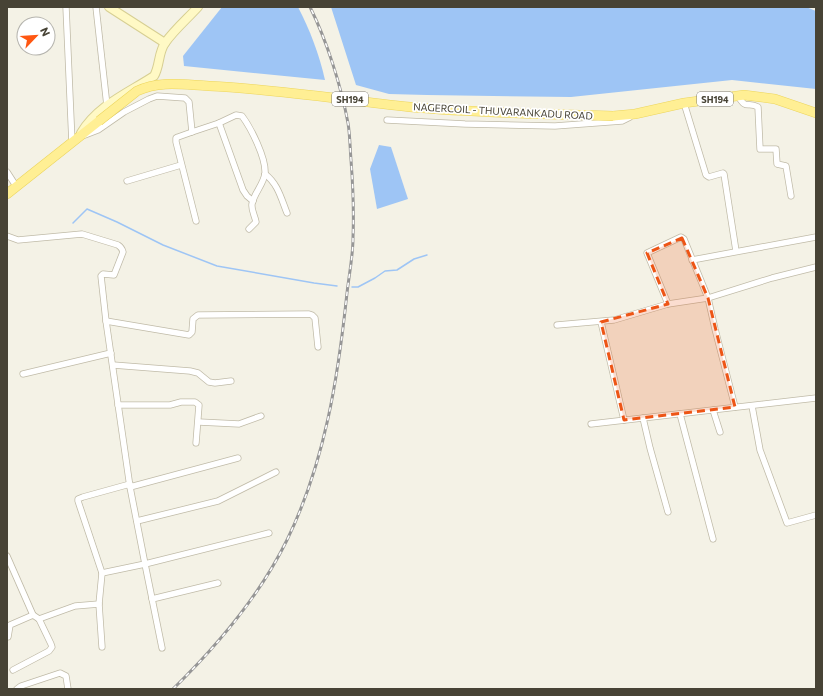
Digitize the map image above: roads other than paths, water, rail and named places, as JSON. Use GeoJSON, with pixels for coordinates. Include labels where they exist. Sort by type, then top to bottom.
{"type":"FeatureCollection","features":[{"type":"Feature","properties":{"kind":"main road","name":"NAGERCOIL - THUVARANKADU ROAD"},"geometry":{"type":"LineString","coordinates":[[7,194],[138,91],[161,84],[242,88],[410,107],[472,111],[613,116],[635,114],[684,103],[744,95],[775,99],[816,113]]}},
{"type":"Feature","properties":{"kind":"street"},"geometry":{"type":"LineString","coordinates":[[66,7],[76,140]]}},
{"type":"Feature","properties":{"kind":"street"},"geometry":{"type":"LineString","coordinates":[[96,7],[107,106]]}},
{"type":"Feature","properties":{"kind":"street"},"geometry":{"type":"LineString","coordinates":[[110,7],[165,43]]}},
{"type":"Feature","properties":{"kind":"street"},"geometry":{"type":"LineString","coordinates":[[76,140],[91,120],[107,106],[123,94],[154,76],[157,72],[161,52],[165,43],[198,7]]}},
{"type":"Feature","properties":{"kind":"street"},"geometry":{"type":"LineString","coordinates":[[76,140],[98,130],[141,102],[157,96],[188,99],[192,132]]}},
{"type":"Feature","properties":{"kind":"street"},"geometry":{"type":"LineString","coordinates":[[738,96],[742,104],[745,106],[754,105],[758,107],[760,149],[776,149],[777,164],[786,166],[791,196]]}},
{"type":"Feature","properties":{"kind":"street"},"geometry":{"type":"LineString","coordinates":[[684,103],[706,175],[709,177],[724,174],[736,252]]}},
{"type":"Feature","properties":{"kind":"street"},"geometry":{"type":"LineString","coordinates":[[387,120],[555,126],[622,121],[635,114]]}},
{"type":"Feature","properties":{"kind":"street"},"geometry":{"type":"LineString","coordinates":[[196,220],[181,165],[176,140],[178,137],[236,115],[242,116],[260,150],[265,174],[253,201],[252,208],[256,222],[249,229]]}},
{"type":"Feature","properties":{"kind":"street"},"geometry":{"type":"LineString","coordinates":[[218,123],[243,190],[253,201]]}},
{"type":"Feature","properties":{"kind":"street"},"geometry":{"type":"LineString","coordinates":[[126,181],[181,165]]}},
{"type":"Feature","properties":{"kind":"street"},"geometry":{"type":"LineString","coordinates":[[7,172],[16,186]]}},
{"type":"Feature","properties":{"kind":"street"},"geometry":{"type":"LineString","coordinates":[[265,174],[272,179],[276,185],[287,213]]}},
{"type":"Feature","properties":{"kind":"street"},"geometry":{"type":"LineString","coordinates":[[7,236],[18,240],[82,234],[121,247],[123,252],[114,275],[103,274],[101,276],[106,321],[130,486],[162,648]]}},
{"type":"Feature","properties":{"kind":"street"},"geometry":{"type":"LineString","coordinates":[[668,304],[647,253],[681,237],[684,239],[708,298],[714,329],[735,407]]}},
{"type":"Feature","properties":{"kind":"street"},"geometry":{"type":"LineString","coordinates":[[692,260],[816,237]]}},
{"type":"Feature","properties":{"kind":"street"},"geometry":{"type":"LineString","coordinates":[[557,325],[614,320],[668,304],[708,298],[772,278],[816,267]]}},
{"type":"Feature","properties":{"kind":"street"},"geometry":{"type":"LineString","coordinates":[[106,321],[189,335],[192,332],[193,319],[198,315],[309,314],[314,318],[318,347]]}},
{"type":"Feature","properties":{"kind":"street"},"geometry":{"type":"LineString","coordinates":[[601,322],[624,420]]}},
{"type":"Feature","properties":{"kind":"street"},"geometry":{"type":"LineString","coordinates":[[23,374],[111,354]]}},
{"type":"Feature","properties":{"kind":"street"},"geometry":{"type":"LineString","coordinates":[[113,365],[190,371],[198,373],[209,382],[215,383],[231,381]]}},
{"type":"Feature","properties":{"kind":"street"},"geometry":{"type":"LineString","coordinates":[[590,424],[816,398]]}},
{"type":"Feature","properties":{"kind":"street"},"geometry":{"type":"LineString","coordinates":[[118,405],[170,405],[181,402],[195,402],[199,405],[199,422],[196,443]]}},
{"type":"Feature","properties":{"kind":"street"},"geometry":{"type":"LineString","coordinates":[[752,406],[760,450],[787,523],[816,515]]}},
{"type":"Feature","properties":{"kind":"street"},"geometry":{"type":"LineString","coordinates":[[713,410],[720,432]]}},
{"type":"Feature","properties":{"kind":"street"},"geometry":{"type":"LineString","coordinates":[[680,414],[713,539]]}},
{"type":"Feature","properties":{"kind":"street"},"geometry":{"type":"LineString","coordinates":[[199,422],[239,424],[261,416]]}},
{"type":"Feature","properties":{"kind":"street"},"geometry":{"type":"LineString","coordinates":[[644,418],[650,448],[668,512]]}},
{"type":"Feature","properties":{"kind":"street"},"geometry":{"type":"LineString","coordinates":[[102,647],[99,604],[102,573],[77,502],[78,499],[238,458]]}},
{"type":"Feature","properties":{"kind":"street"},"geometry":{"type":"LineString","coordinates":[[137,521],[218,501],[276,472]]}},
{"type":"Feature","properties":{"kind":"street"},"geometry":{"type":"LineString","coordinates":[[102,573],[145,564],[269,533]]}},
{"type":"Feature","properties":{"kind":"street"},"geometry":{"type":"LineString","coordinates":[[7,556],[33,616],[39,620],[51,644],[49,651],[13,670]]}},
{"type":"Feature","properties":{"kind":"street"},"geometry":{"type":"LineString","coordinates":[[152,599],[218,583]]}},
{"type":"Feature","properties":{"kind":"street"},"geometry":{"type":"LineString","coordinates":[[39,620],[75,606],[99,604]]}},
{"type":"Feature","properties":{"kind":"street"},"geometry":{"type":"LineString","coordinates":[[7,637],[10,625],[33,616]]}},
{"type":"Feature","properties":{"kind":"street"},"geometry":{"type":"LineString","coordinates":[[17,689],[21,686],[60,673],[66,676],[68,689]]}},
{"type":"Feature","properties":{"kind":"water"},"geometry":{"type":"Polygon","coordinates":[[[222,7],[298,7],[314,42],[325,80],[184,66],[183,56],[222,7]]]}},
{"type":"Feature","properties":{"kind":"water"},"geometry":{"type":"Polygon","coordinates":[[[331,7],[806,7],[816,11],[816,89],[732,80],[571,97],[389,94],[356,85],[331,7]]]}},
{"type":"Feature","properties":{"kind":"water"},"geometry":{"type":"Polygon","coordinates":[[[379,145],[391,147],[408,199],[377,209],[370,169],[379,145]]]}},
{"type":"Feature","properties":{"kind":"waterway"},"geometry":{"type":"LineString","coordinates":[[73,223],[87,209],[163,245],[217,266],[337,286]]}},
{"type":"Feature","properties":{"kind":"waterway"},"geometry":{"type":"LineString","coordinates":[[352,287],[358,287],[385,271],[397,270],[414,259],[427,255]]}},
{"type":"Feature","properties":{"kind":"railway"},"geometry":{"type":"LineString","coordinates":[[173,689],[221,638],[250,601],[276,561],[300,510],[311,480],[328,419],[339,356],[352,259],[353,189],[349,132],[345,109],[328,49],[310,7]]}}]}
